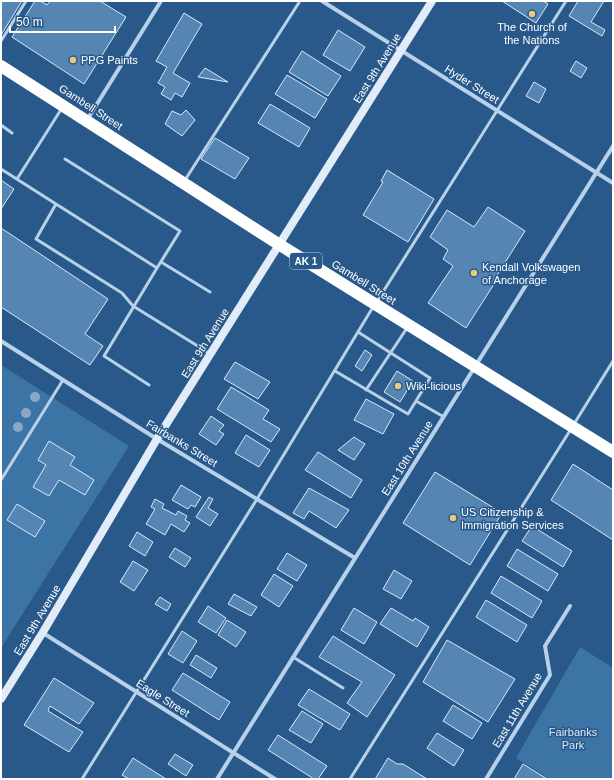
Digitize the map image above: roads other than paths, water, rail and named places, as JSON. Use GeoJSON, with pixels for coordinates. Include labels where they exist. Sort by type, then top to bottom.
{"type":"FeatureCollection","features":[{"type":"Feature","properties":{"kind":"highway","name":"Gambell Street"},"geometry":{"type":"LineString","coordinates":[[1,66],[280,245],[613,452]]}},
{"type":"Feature","properties":{"kind":"street"},"geometry":{"type":"LineString","coordinates":[[86,120],[161,1]]}},
{"type":"Feature","properties":{"kind":"street","name":"Hyder Street"},"geometry":{"type":"LineString","coordinates":[[322,1],[613,183]]}},
{"type":"Feature","properties":{"kind":"street","name":"East 9th Avenue"},"geometry":{"type":"LineString","coordinates":[[1,699],[43,632],[157,439],[432,1]]}},
{"type":"Feature","properties":{"kind":"street","name":"East 10th Avenue"},"geometry":{"type":"LineString","coordinates":[[217,779],[613,146]]}},
{"type":"Feature","properties":{"kind":"street","name":"Fairbanks Street"},"geometry":{"type":"LineString","coordinates":[[1,341],[157,439],[355,558]]}},
{"type":"Feature","properties":{"kind":"street","name":"East 11th Avenue"},"geometry":{"type":"LineString","coordinates":[[486,779],[550,675],[546,646],[570,606]]}},
{"type":"Feature","properties":{"kind":"street","name":"Eagle Street"},"geometry":{"type":"LineString","coordinates":[[43,632],[275,779]]}},
{"type":"Feature","properties":{"kind":"lane"},"geometry":{"type":"LineString","coordinates":[[1,41],[26,1]]}},
{"type":"Feature","properties":{"kind":"lane"},"geometry":{"type":"LineString","coordinates":[[184,183],[300,1]]}},
{"type":"Feature","properties":{"kind":"lane"},"geometry":{"type":"LineString","coordinates":[[82,779],[257,499],[375,304],[566,1]]}},
{"type":"Feature","properties":{"kind":"lane"},"geometry":{"type":"LineString","coordinates":[[17,179],[63,105]]}},
{"type":"Feature","properties":{"kind":"lane"},"geometry":{"type":"LineString","coordinates":[[1,125],[12,132]]}},
{"type":"Feature","properties":{"kind":"lane"},"geometry":{"type":"LineString","coordinates":[[65,159],[180,231],[104,356],[150,385]]}},
{"type":"Feature","properties":{"kind":"lane"},"geometry":{"type":"LineString","coordinates":[[1,169],[157,268]]}},
{"type":"Feature","properties":{"kind":"lane"},"geometry":{"type":"LineString","coordinates":[[56,204],[36,239],[122,293],[134,306],[211,354]]}},
{"type":"Feature","properties":{"kind":"lane"},"geometry":{"type":"LineString","coordinates":[[161,262],[210,292]]}},
{"type":"Feature","properties":{"kind":"lane"},"geometry":{"type":"LineString","coordinates":[[366,390],[408,325]]}},
{"type":"Feature","properties":{"kind":"lane"},"geometry":{"type":"LineString","coordinates":[[334,371],[408,414],[416,401],[430,378],[358,332]]}},
{"type":"Feature","properties":{"kind":"lane"},"geometry":{"type":"LineString","coordinates":[[350,779],[613,361]]}},
{"type":"Feature","properties":{"kind":"lane"},"geometry":{"type":"LineString","coordinates":[[1,480],[63,380]]}},
{"type":"Feature","properties":{"kind":"lane"},"geometry":{"type":"LineString","coordinates":[[416,401],[444,416]]}},
{"type":"Feature","properties":{"kind":"lane"},"geometry":{"type":"LineString","coordinates":[[293,657],[343,688]]}},
{"type":"Feature","properties":{"kind":"place","name":"The Church of the Nations"},"geometry":{"type":"Point","coordinates":[532,14]}},
{"type":"Feature","properties":{"kind":"place","name":"PPG Paints"},"geometry":{"type":"Point","coordinates":[73,60]}},
{"type":"Feature","properties":{"kind":"place","name":"Kendall Volkswagen of Anchorage"},"geometry":{"type":"Point","coordinates":[474,273]}},
{"type":"Feature","properties":{"kind":"place","name":"Wiki-licious"},"geometry":{"type":"Point","coordinates":[398,386]}},
{"type":"Feature","properties":{"kind":"place","name":"US Citizenship & Immigration Services"},"geometry":{"type":"Point","coordinates":[453,518]}},
{"type":"Feature","properties":{"kind":"park label","name":"Fairbanks Park"},"geometry":{"type":"Point","coordinates":[573,738]}}]}
